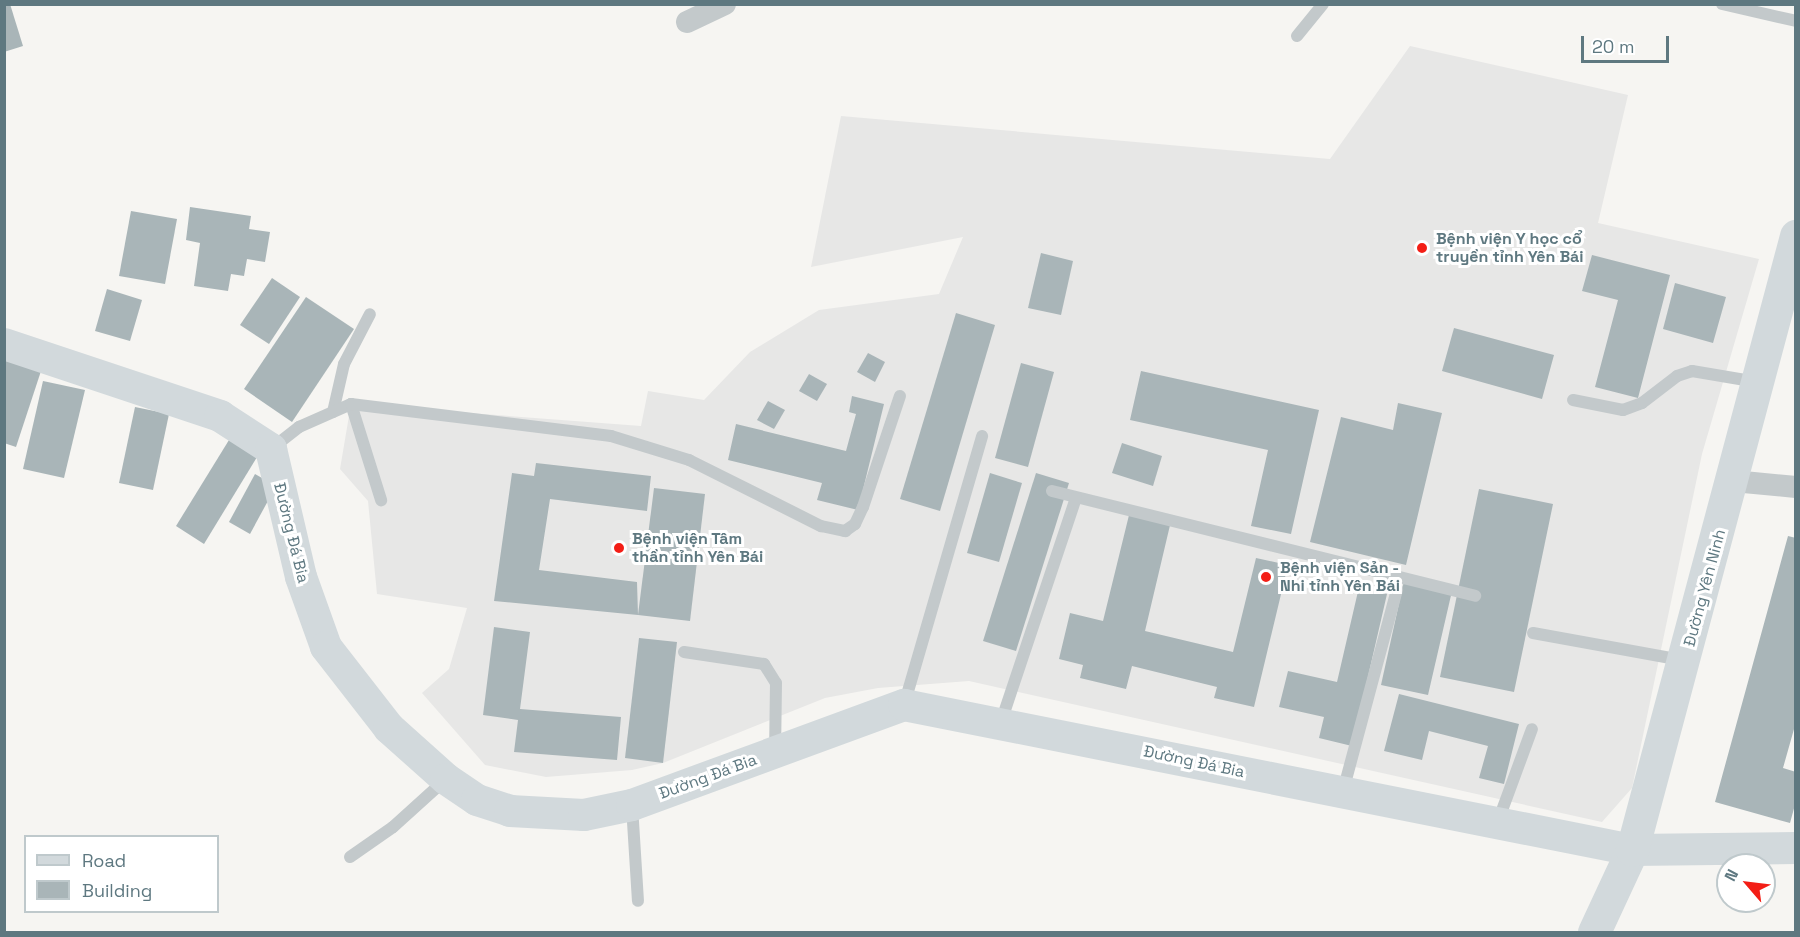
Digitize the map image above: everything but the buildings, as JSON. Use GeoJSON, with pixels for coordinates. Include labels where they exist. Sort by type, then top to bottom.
{"type":"FeatureCollection","features":[{"type":"Feature","properties":{"kind":"main road","name":"Đường Yên Ninh"},"geometry":{"type":"LineString","coordinates":[[1594,933],[1632,850],[1733,481],[1796,236]]}},
{"type":"Feature","properties":{"kind":"street"},"geometry":{"type":"LineString","coordinates":[[687,22],[725,4]]}},
{"type":"Feature","properties":{"kind":"street"},"geometry":{"type":"LineString","coordinates":[[4,344],[220,416],[271,449]]}},
{"type":"Feature","properties":{"kind":"street","name":"Đường Đá Bia"},"geometry":{"type":"LineString","coordinates":[[271,449],[301,577],[326,647],[389,728],[446,779],[477,800],[510,811],[584,815],[632,805],[904,705],[1001,722],[1497,825],[1632,850],[1796,848]]}},
{"type":"Feature","properties":{"kind":"street"},"geometry":{"type":"LineString","coordinates":[[1733,481],[1796,487]]}},
{"type":"Feature","properties":{"kind":"lane"},"geometry":{"type":"LineString","coordinates":[[1297,36],[1323,4]]}},
{"type":"Feature","properties":{"kind":"lane"},"geometry":{"type":"LineString","coordinates":[[1722,4],[1796,21]]}},
{"type":"Feature","properties":{"kind":"lane"},"geometry":{"type":"LineString","coordinates":[[333,412],[344,364],[370,314]]}},
{"type":"Feature","properties":{"kind":"lane"},"geometry":{"type":"LineString","coordinates":[[1573,400],[1623,410],[1642,403],[1677,376],[1692,371],[1758,382]]}},
{"type":"Feature","properties":{"kind":"lane"},"geometry":{"type":"LineString","coordinates":[[271,449],[299,427],[351,404],[611,436],[644,444],[689,460],[821,526],[844,531],[855,524],[863,507],[900,396]]}},
{"type":"Feature","properties":{"kind":"lane"},"geometry":{"type":"LineString","coordinates":[[351,404],[381,500]]}},
{"type":"Feature","properties":{"kind":"lane"},"geometry":{"type":"LineString","coordinates":[[904,705],[982,436]]}},
{"type":"Feature","properties":{"kind":"lane"},"geometry":{"type":"LineString","coordinates":[[1052,490],[1076,498],[1476,596]]}},
{"type":"Feature","properties":{"kind":"lane"},"geometry":{"type":"LineString","coordinates":[[1001,722],[1076,498]]}},
{"type":"Feature","properties":{"kind":"lane"},"geometry":{"type":"LineString","coordinates":[[1342,792],[1397,589]]}},
{"type":"Feature","properties":{"kind":"lane"},"geometry":{"type":"LineString","coordinates":[[1533,633],[1685,660]]}},
{"type":"Feature","properties":{"kind":"lane"},"geometry":{"type":"LineString","coordinates":[[684,652],[764,664],[776,683],[775,752]]}},
{"type":"Feature","properties":{"kind":"lane"},"geometry":{"type":"LineString","coordinates":[[1497,825],[1532,729]]}},
{"type":"Feature","properties":{"kind":"lane"},"geometry":{"type":"LineString","coordinates":[[350,857],[393,827],[446,779]]}},
{"type":"Feature","properties":{"kind":"lane"},"geometry":{"type":"LineString","coordinates":[[632,805],[638,901]]}},
{"type":"Feature","properties":{"kind":"shaded area"},"geometry":{"type":"Polygon","coordinates":[[[1410,46],[1628,95],[1598,223],[1759,259],[1702,454],[1632,788],[1602,822],[969,681],[878,688],[825,698],[663,763],[632,770],[546,777],[485,765],[422,693],[449,669],[467,608],[377,594],[368,501],[340,469],[351,404],[641,426],[648,391],[704,400],[750,352],[819,310],[939,294],[963,237],[811,267],[841,116],[1330,159],[1410,46]]]}},
{"type":"Feature","properties":{"kind":"place","name":"Bệnh viện Y học cổ truyền tỉnh Yên Bái"},"geometry":{"type":"Point","coordinates":[1422,248]}},
{"type":"Feature","properties":{"kind":"place","name":"Bệnh viện Tâm thần tỉnh Yên Bái"},"geometry":{"type":"Point","coordinates":[619,548]}},
{"type":"Feature","properties":{"kind":"place","name":"Bệnh viện Sản - Nhi tỉnh Yên Bái"},"geometry":{"type":"Point","coordinates":[1266,577]}}]}
